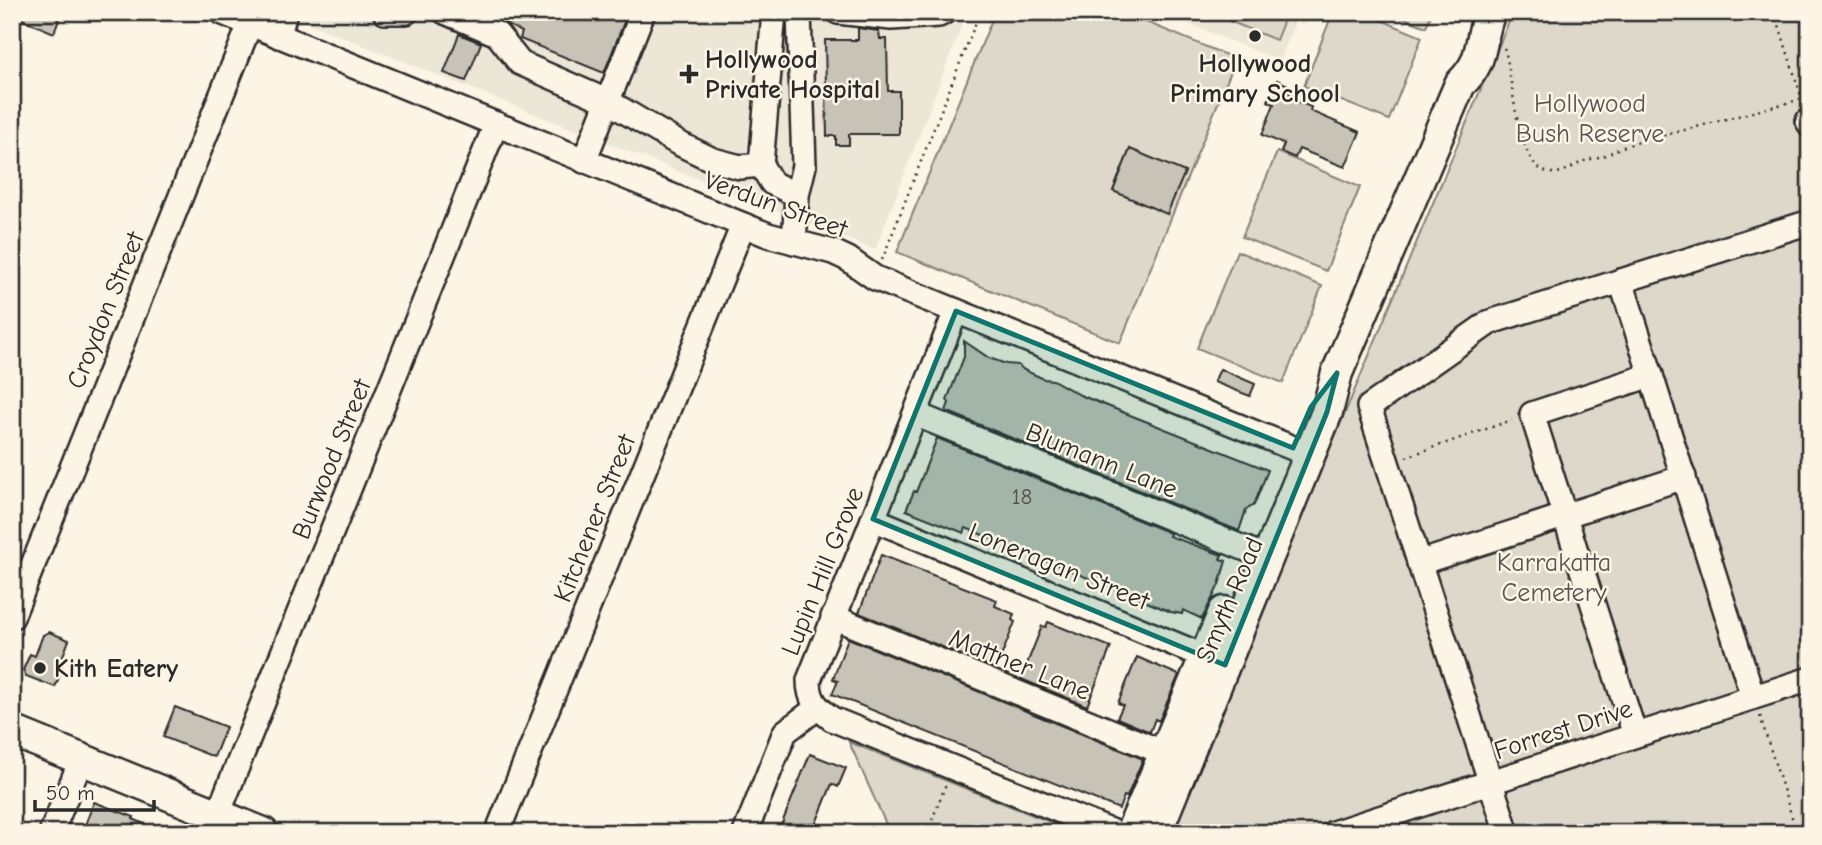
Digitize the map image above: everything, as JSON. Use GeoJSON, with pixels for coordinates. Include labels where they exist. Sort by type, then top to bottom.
{"type":"FeatureCollection","features":[{"type":"Feature","properties":{"kind":"main road","name":"Smyth Road"},"geometry":{"type":"LineString","coordinates":[[1131,833],[1175,758],[1301,452],[1327,412],[1337,373],[1460,83],[1479,60],[1486,22]]}},
{"type":"Feature","properties":{"kind":"main road"},"geometry":{"type":"LineString","coordinates":[[12,731],[263,833]]}},
{"type":"Feature","properties":{"kind":"main road","name":"Smyth Road"},"geometry":{"type":"LineString","coordinates":[[1156,833],[1175,758]]}},
{"type":"Feature","properties":{"kind":"street","name":"Verdun Street"},"geometry":{"type":"LineString","coordinates":[[221,12],[743,225],[794,243],[833,252],[875,278],[1301,452]]}},
{"type":"Feature","properties":{"kind":"street"},"geometry":{"type":"LineString","coordinates":[[279,36],[285,12]]}},
{"type":"Feature","properties":{"kind":"street"},"geometry":{"type":"LineString","coordinates":[[386,12],[406,12]]}},
{"type":"Feature","properties":{"kind":"street"},"geometry":{"type":"LineString","coordinates":[[445,12],[497,34],[520,63],[609,102],[678,143],[713,160],[740,167],[761,165]]}},
{"type":"Feature","properties":{"kind":"street"},"geometry":{"type":"LineString","coordinates":[[584,161],[643,12]]}},
{"type":"Feature","properties":{"kind":"street"},"geometry":{"type":"LineString","coordinates":[[774,12],[761,165],[772,183],[797,195]]}},
{"type":"Feature","properties":{"kind":"street"},"geometry":{"type":"LineString","coordinates":[[794,243],[797,195],[804,166],[799,12]]}},
{"type":"Feature","properties":{"kind":"street"},"geometry":{"type":"LineString","coordinates":[[838,12],[891,18],[939,15],[944,12]]}},
{"type":"Feature","properties":{"kind":"street","name":"Croydon Street"},"geometry":{"type":"LineString","coordinates":[[12,617],[250,24]]}},
{"type":"Feature","properties":{"kind":"street","name":"Burwood Street"},"geometry":{"type":"LineString","coordinates":[[218,814],[496,124]]}},
{"type":"Feature","properties":{"kind":"street"},"geometry":{"type":"LineString","coordinates":[[1507,833],[1368,407],[1490,322],[1810,222]]}},
{"type":"Feature","properties":{"kind":"street","name":"Kitchener Street"},"geometry":{"type":"LineString","coordinates":[[497,833],[743,225]]}},
{"type":"Feature","properties":{"kind":"street"},"geometry":{"type":"LineString","coordinates":[[1621,281],[1754,697]]}},
{"type":"Feature","properties":{"kind":"street","name":"Lupin Hill Grove"},"geometry":{"type":"LineString","coordinates":[[817,708],[809,695],[809,680],[956,311]]}},
{"type":"Feature","properties":{"kind":"street"},"geometry":{"type":"LineString","coordinates":[[1635,735],[1532,414],[1651,375]]}},
{"type":"Feature","properties":{"kind":"street","name":"Blumann Lane"},"geometry":{"type":"LineString","coordinates":[[915,414],[1259,554]]}},
{"type":"Feature","properties":{"kind":"street"},"geometry":{"type":"LineString","coordinates":[[1419,564],[1684,477]]}},
{"type":"Feature","properties":{"kind":"street","name":"Loneragan Street"},"geometry":{"type":"LineString","coordinates":[[873,519],[1215,661]]}},
{"type":"Feature","properties":{"kind":"street","name":"Mattner Lane"},"geometry":{"type":"LineString","coordinates":[[833,617],[1175,758]]}},
{"type":"Feature","properties":{"kind":"street","name":"Forrest Drive"},"geometry":{"type":"LineString","coordinates":[[1334,833],[1810,678]]}},
{"type":"Feature","properties":{"kind":"street"},"geometry":{"type":"LineString","coordinates":[[745,833],[786,732],[817,708],[832,719],[1115,833]]}},
{"type":"Feature","properties":{"kind":"street"},"geometry":{"type":"LineString","coordinates":[[51,833],[82,758]]}},
{"type":"Feature","properties":{"kind":"path"},"geometry":{"type":"LineString","coordinates":[[875,278],[980,12]]}},
{"type":"Feature","properties":{"kind":"path"},"geometry":{"type":"LineString","coordinates":[[1486,22],[1498,35],[1506,51],[1512,94],[1523,139],[1533,162],[1540,170],[1552,173],[1564,171],[1628,145],[1802,100],[1775,12]]}},
{"type":"Feature","properties":{"kind":"path"},"geometry":{"type":"LineString","coordinates":[[1387,464],[1532,414]]}},
{"type":"Feature","properties":{"kind":"path"},"geometry":{"type":"LineString","coordinates":[[1754,697],[1797,833]]}},
{"type":"Feature","properties":{"kind":"path"},"geometry":{"type":"LineString","coordinates":[[927,833],[941,798]]}},
{"type":"Feature","properties":{"kind":"highlighted area"},"geometry":{"type":"Polygon","coordinates":[[[956,311],[1293,448],[1311,407],[1337,373],[1327,412],[1225,665],[873,519],[956,311]]]}},
{"type":"Feature","properties":{"kind":"shaded area","name":"Hollywood Private Hospital"},"geometry":{"type":"Polygon","coordinates":[[[280,12],[967,12],[875,250],[280,12]]]}},
{"type":"Feature","properties":{"kind":"shaded area","name":"Hollywood Primary School"},"geometry":{"type":"Polygon","coordinates":[[[1160,12],[1299,12],[1280,61],[1160,12]]]}},
{"type":"Feature","properties":{"kind":"green space"},"geometry":{"type":"Polygon","coordinates":[[[995,12],[1122,12],[1236,59],[1120,343],[897,252],[995,12]],[[1130,149],[1113,191],[1167,214],[1130,149]]]}},
{"type":"Feature","properties":{"kind":"green space"},"geometry":{"type":"Polygon","coordinates":[[[1207,12],[1287,12],[1276,40],[1207,12]]]}},
{"type":"Feature","properties":{"kind":"green space"},"geometry":{"type":"Polygon","coordinates":[[[1333,12],[1362,12],[1422,37],[1389,120],[1304,86],[1333,12]]]}},
{"type":"Feature","properties":{"kind":"green space"},"geometry":{"type":"Polygon","coordinates":[[[1389,12],[1432,12],[1426,27],[1389,12]]]}},
{"type":"Feature","properties":{"kind":"green space","name":"Karrakatta Cemetery"},"geometry":{"type":"Polygon","coordinates":[[[1513,12],[1810,12],[1810,833],[1169,833],[1513,12]]]}},
{"type":"Feature","properties":{"kind":"green space"},"geometry":{"type":"Polygon","coordinates":[[[1277,152],[1360,187],[1326,271],[1242,237],[1277,152]]]}},
{"type":"Feature","properties":{"kind":"green space"},"geometry":{"type":"Polygon","coordinates":[[[1237,251],[1322,286],[1283,383],[1197,348],[1237,251]]]}},
{"type":"Feature","properties":{"kind":"green space"},"geometry":{"type":"Polygon","coordinates":[[[849,742],[1078,833],[890,833],[849,742]]]}},
{"type":"Feature","properties":{"kind":"building"},"geometry":{"type":"Polygon","coordinates":[[[12,12],[62,12],[54,33],[12,15],[12,12]]]}},
{"type":"Feature","properties":{"kind":"building"},"geometry":{"type":"Polygon","coordinates":[[[482,12],[628,12],[604,73],[520,39],[522,32],[482,12]]]}},
{"type":"Feature","properties":{"kind":"building"},"geometry":{"type":"Polygon","coordinates":[[[858,28],[879,31],[880,39],[887,39],[888,91],[899,91],[899,134],[849,134],[849,145],[836,145],[836,136],[827,136],[825,40],[858,40],[858,28]]]}},
{"type":"Feature","properties":{"kind":"building"},"geometry":{"type":"Polygon","coordinates":[[[459,34],[481,43],[466,81],[444,73],[459,34]]]}},
{"type":"Feature","properties":{"kind":"building"},"geometry":{"type":"Polygon","coordinates":[[[1277,80],[1290,86],[1288,92],[1298,96],[1296,101],[1311,107],[1310,111],[1360,132],[1345,167],[1299,149],[1295,158],[1281,152],[1284,144],[1262,135],[1274,104],[1268,101],[1277,80]]]}},
{"type":"Feature","properties":{"kind":"building"},"geometry":{"type":"Polygon","coordinates":[[[1130,149],[1185,172],[1167,214],[1113,191],[1130,149]]]}},
{"type":"Feature","properties":{"kind":"building"},"geometry":{"type":"Polygon","coordinates":[[[964,341],[989,358],[1018,365],[1080,395],[1268,470],[1254,505],[1246,510],[1239,531],[946,411],[949,403],[947,400],[964,357],[964,341]]]}},
{"type":"Feature","properties":{"kind":"building"},"geometry":{"type":"Polygon","coordinates":[[[1220,369],[1255,384],[1250,396],[1214,382],[1220,369]]]}},
{"type":"Feature","properties":{"kind":"building"},"geometry":{"type":"Polygon","coordinates":[[[937,438],[1170,533],[1169,536],[1222,555],[1220,559],[1226,561],[1219,585],[1202,619],[1183,610],[1182,614],[1171,612],[966,528],[964,533],[906,510],[937,438]]]}},
{"type":"Feature","properties":{"kind":"building"},"geometry":{"type":"Polygon","coordinates":[[[881,555],[997,600],[995,606],[1014,614],[1012,620],[1015,622],[996,669],[859,613],[881,555]]]}},
{"type":"Feature","properties":{"kind":"building"},"geometry":{"type":"Polygon","coordinates":[[[1048,622],[1111,647],[1087,706],[1021,679],[1042,626],[1046,627],[1048,622]]]}},
{"type":"Feature","properties":{"kind":"building"},"geometry":{"type":"Polygon","coordinates":[[[49,632],[69,640],[59,666],[63,668],[55,687],[26,676],[23,670],[30,654],[35,656],[43,635],[49,632]]]}},
{"type":"Feature","properties":{"kind":"building"},"geometry":{"type":"Polygon","coordinates":[[[848,638],[1143,759],[1127,797],[1124,796],[1119,809],[832,694],[838,681],[833,679],[848,638]]]}},
{"type":"Feature","properties":{"kind":"building"},"geometry":{"type":"Polygon","coordinates":[[[1137,657],[1179,675],[1159,721],[1155,719],[1150,732],[1117,718],[1123,705],[1118,703],[1137,657]]]}},
{"type":"Feature","properties":{"kind":"building"},"geometry":{"type":"Polygon","coordinates":[[[175,707],[226,727],[214,757],[163,737],[175,707]]]}},
{"type":"Feature","properties":{"kind":"building"},"geometry":{"type":"Polygon","coordinates":[[[810,754],[846,768],[838,787],[832,784],[812,833],[778,833],[810,754]]]}},
{"type":"Feature","properties":{"kind":"building"},"geometry":{"type":"Polygon","coordinates":[[[94,802],[134,817],[133,819],[165,833],[82,833],[94,802]]]}},
{"type":"Feature","properties":{"kind":"place","name":"Hollywood Primary School"},"geometry":{"type":"Point","coordinates":[1255,36]}},
{"type":"Feature","properties":{"kind":"place","name":"Hollywood Private Hospital"},"geometry":{"type":"Point","coordinates":[689,74]}},
{"type":"Feature","properties":{"kind":"place","name":"Kith Eatery"},"geometry":{"type":"Point","coordinates":[40,668]}},
{"type":"Feature","properties":{"kind":"park label","name":"Hollywood Bush Reserve"},"geometry":{"type":"Point","coordinates":[1590,118]}}]}
